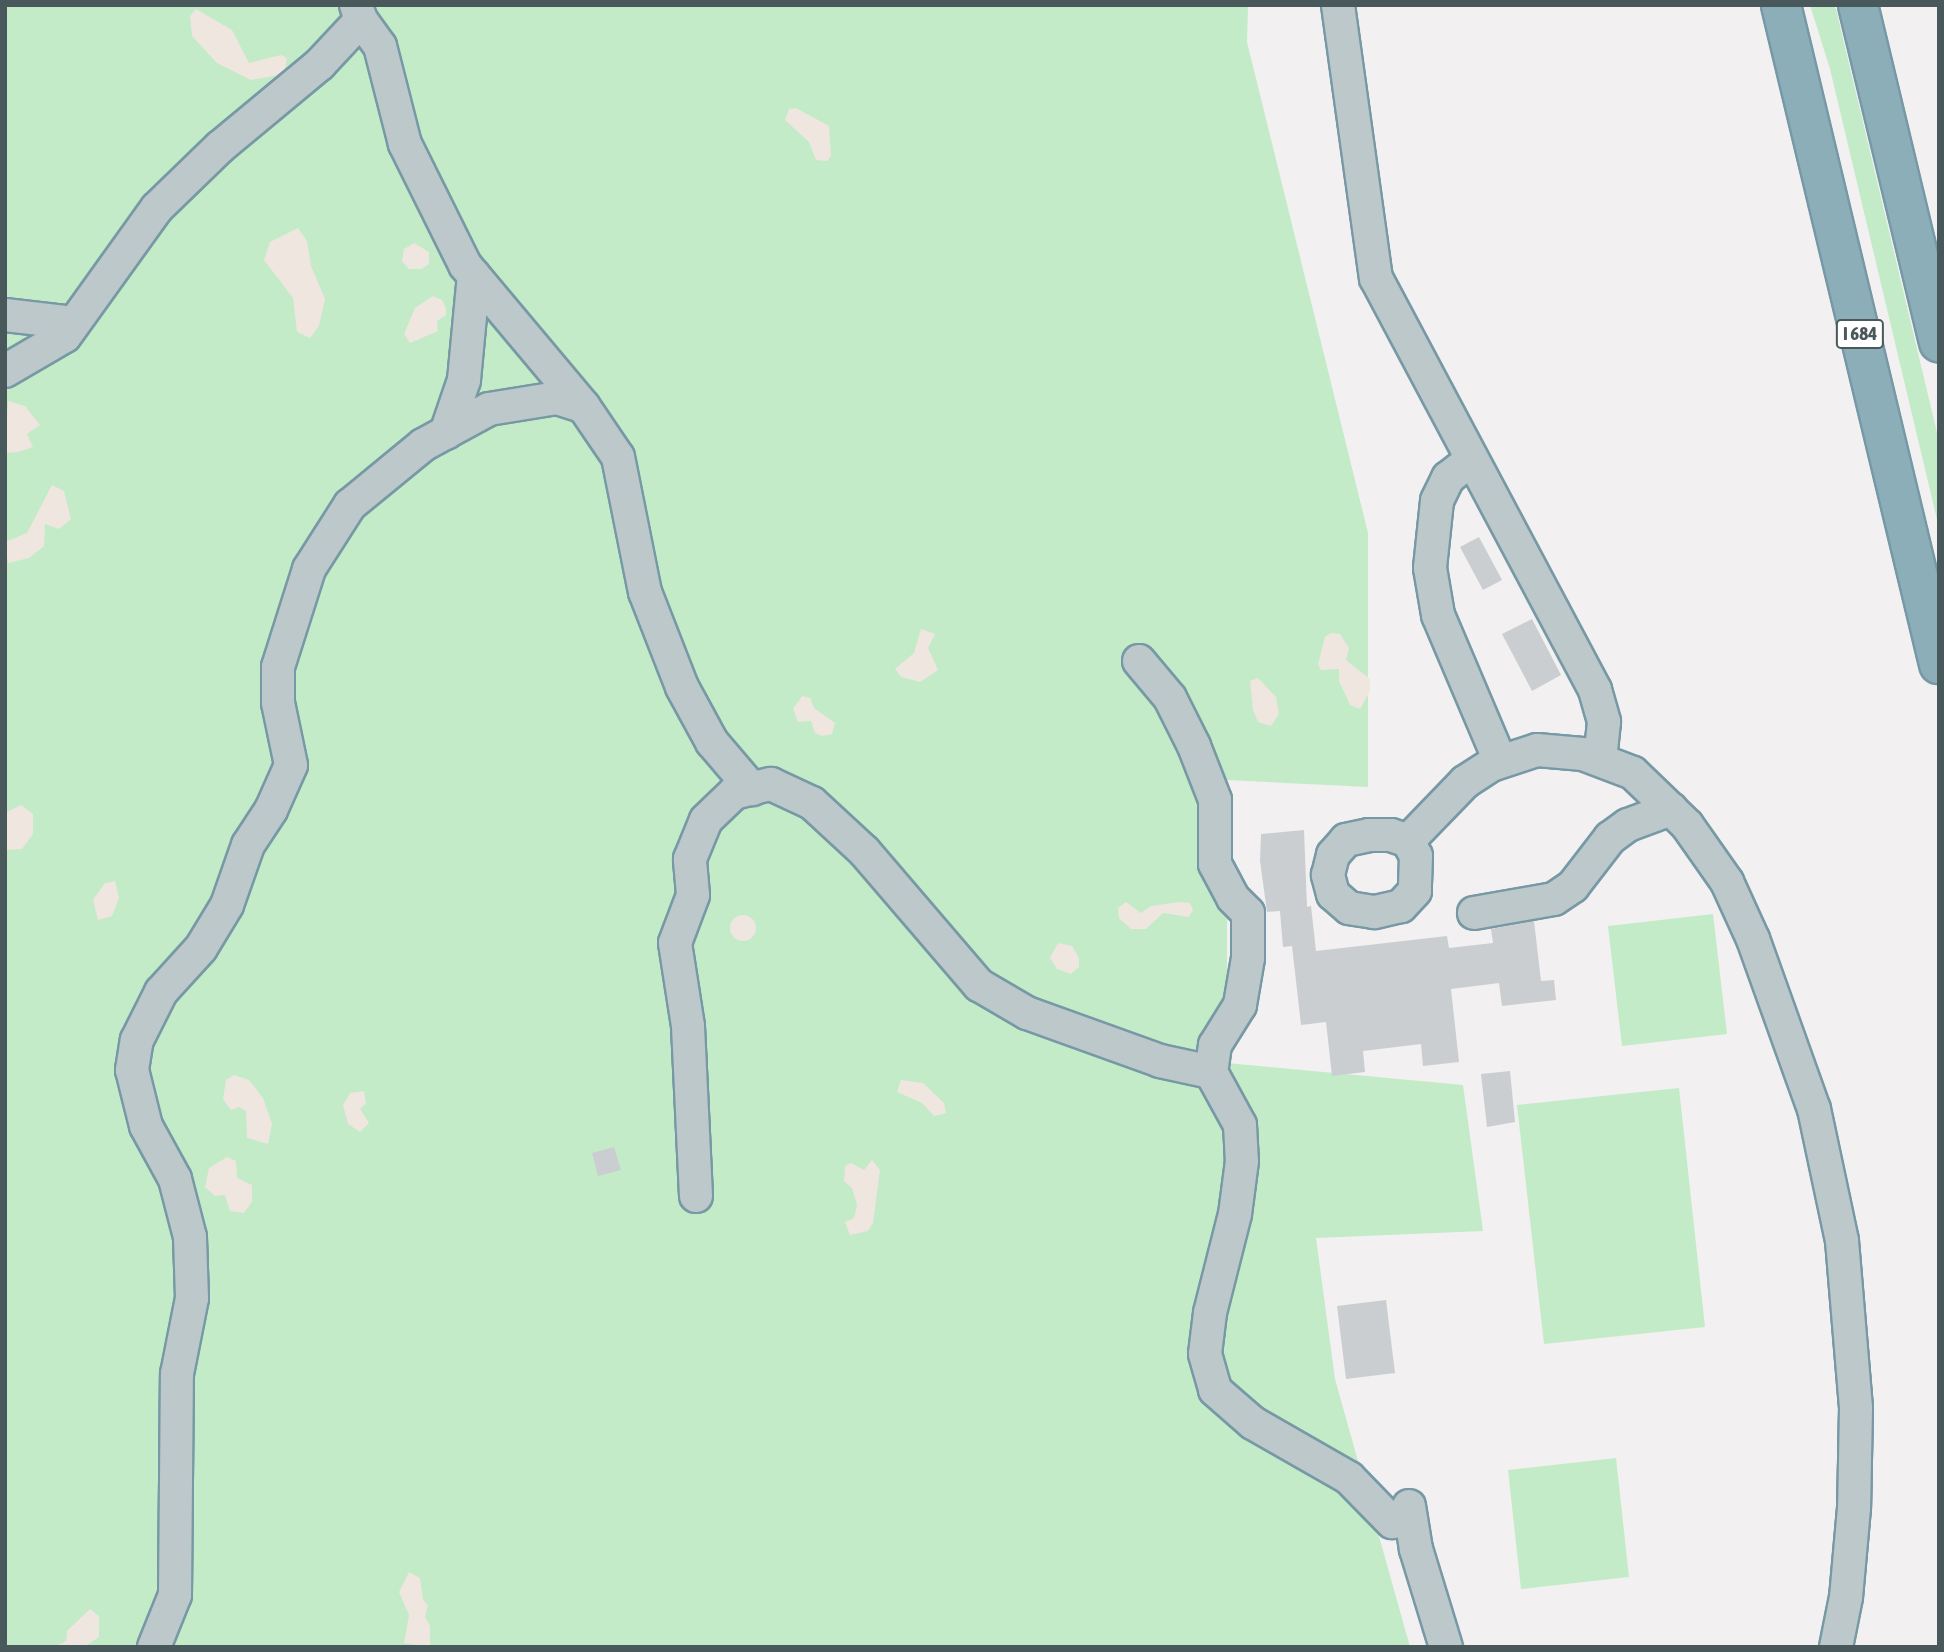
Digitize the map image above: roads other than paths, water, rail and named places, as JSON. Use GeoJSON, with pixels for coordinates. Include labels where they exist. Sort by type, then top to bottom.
{"type":"FeatureCollection","features":[{"type":"Feature","properties":{"kind":"highway","name":"I 684"},"geometry":{"type":"LineString","coordinates":[[1781,5],[1939,664]]}},
{"type":"Feature","properties":{"kind":"highway"},"geometry":{"type":"LineString","coordinates":[[1858,5],[1939,342]]}},
{"type":"Feature","properties":{"kind":"lane"},"geometry":{"type":"LineString","coordinates":[[1338,5],[1376,278],[1595,690],[1604,722],[1600,759]]}},
{"type":"Feature","properties":{"kind":"lane"},"geometry":{"type":"LineString","coordinates":[[5,371],[65,336],[157,208],[229,139],[320,64],[358,13],[380,46],[405,144],[474,275],[584,407],[618,457],[645,592],[682,687],[712,742],[752,789]]}},
{"type":"Feature","properties":{"kind":"lane"},"geometry":{"type":"LineString","coordinates":[[446,433],[464,380],[474,275]]}},
{"type":"Feature","properties":{"kind":"lane"},"geometry":{"type":"LineString","coordinates":[[5,315],[74,323]]}},
{"type":"Feature","properties":{"kind":"lane"},"geometry":{"type":"LineString","coordinates":[[154,1647],[175,1595],[177,1374],[192,1298],[190,1237],[175,1179],[146,1126],[132,1070],[137,1040],[161,992],[201,948],[227,905],[248,845],[271,810],[291,765],[278,703],[278,667],[309,569],[350,505],[423,445],[489,409],[557,398],[584,407]]}},
{"type":"Feature","properties":{"kind":"lane"},"geometry":{"type":"LineString","coordinates":[[1471,460],[1448,478],[1437,501],[1430,568],[1438,615],[1500,761]]}},
{"type":"Feature","properties":{"kind":"lane"},"geometry":{"type":"LineString","coordinates":[[1139,661],[1170,698],[1194,746],[1215,800],[1215,864],[1233,898],[1248,913],[1248,958],[1240,1005],[1215,1045],[1211,1072],[1240,1125],[1242,1161],[1235,1214],[1210,1313],[1205,1354],[1215,1390],[1253,1423],[1349,1478],[1401,1514],[1416,1549],[1446,1647]]}},
{"type":"Feature","properties":{"kind":"lane"},"geometry":{"type":"LineString","coordinates":[[1408,841],[1465,782],[1500,761],[1536,750],[1600,759],[1633,773],[1671,809],[1708,851],[1753,939],[1814,1109],[1842,1241],[1856,1408],[1853,1521],[1836,1647]]}},
{"type":"Feature","properties":{"kind":"lane"},"geometry":{"type":"LineString","coordinates":[[696,1196],[688,1026],[675,943],[693,895],[690,859],[706,820],[734,793],[771,784],[812,803],[864,851],[979,985],[1027,1013],[1160,1062],[1211,1072]]}},
{"type":"Feature","properties":{"kind":"lane"},"geometry":{"type":"LineString","coordinates":[[1474,913],[1554,899],[1573,886],[1610,838],[1628,825],[1671,809]]}}]}
